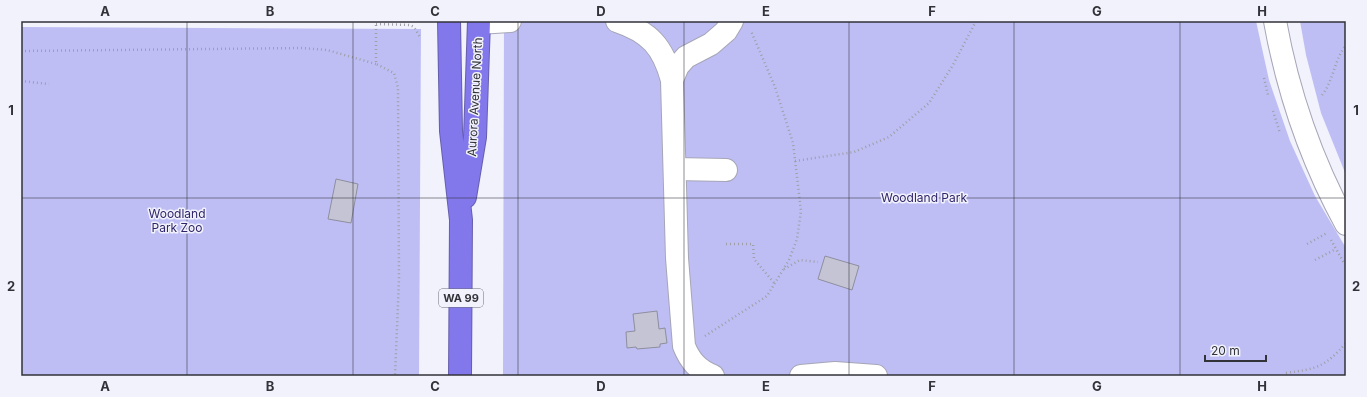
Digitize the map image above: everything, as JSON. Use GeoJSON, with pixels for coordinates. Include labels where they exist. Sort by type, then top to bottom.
{"type":"FeatureCollection","features":[{"type":"Feature","properties":{"kind":"highway","name":"Aurora Avenue North"},"geometry":{"type":"LineString","coordinates":[[449,21],[451,131],[461,220],[460,376]]}},
{"type":"Feature","properties":{"kind":"highway","name":"Aurora Avenue North"},"geometry":{"type":"LineString","coordinates":[[461,220],[475,137],[479,22]]}},
{"type":"Feature","properties":{"kind":"street"},"geometry":{"type":"LineString","coordinates":[[479,22],[510,21]]}},
{"type":"Feature","properties":{"kind":"street"},"geometry":{"type":"LineString","coordinates":[[617,21],[640,30],[651,38],[666,59],[672,80],[677,258],[684,346],[688,357],[696,366],[703,372],[713,376]]}},
{"type":"Feature","properties":{"kind":"street"},"geometry":{"type":"LineString","coordinates":[[1275,21],[1282,60],[1302,128],[1318,168],[1337,229]]}},
{"type":"Feature","properties":{"kind":"street"},"geometry":{"type":"LineString","coordinates":[[672,80],[678,66],[686,57],[711,44],[726,31],[740,24]]}},
{"type":"Feature","properties":{"kind":"street"},"geometry":{"type":"LineString","coordinates":[[675,169],[726,170]]}},
{"type":"Feature","properties":{"kind":"street"},"geometry":{"type":"LineString","coordinates":[[801,376],[835,373],[876,376]]}},
{"type":"Feature","properties":{"kind":"path"},"geometry":{"type":"LineString","coordinates":[[795,161],[854,152],[889,137],[929,103],[953,65],[976,21]]}},
{"type":"Feature","properties":{"kind":"path"},"geometry":{"type":"LineString","coordinates":[[376,64],[376,23],[410,25],[414,27],[420,37]]}},
{"type":"Feature","properties":{"kind":"path"},"geometry":{"type":"LineString","coordinates":[[684,346],[707,335],[767,296],[784,270],[797,239],[801,211],[793,143],[775,87],[740,24]]}},
{"type":"Feature","properties":{"kind":"path"},"geometry":{"type":"LineString","coordinates":[[1322,95],[1329,86],[1336,61],[1346,45]]}},
{"type":"Feature","properties":{"kind":"path"},"geometry":{"type":"LineString","coordinates":[[21,51],[302,48],[327,50],[376,64],[394,73],[398,88],[399,279],[394,376]]}},
{"type":"Feature","properties":{"kind":"path"},"geometry":{"type":"LineString","coordinates":[[21,81],[49,84]]}},
{"type":"Feature","properties":{"kind":"path"},"geometry":{"type":"LineString","coordinates":[[1307,244],[1337,229]]}},
{"type":"Feature","properties":{"kind":"path"},"geometry":{"type":"LineString","coordinates":[[726,244],[753,244],[754,259],[775,284]]}},
{"type":"Feature","properties":{"kind":"path"},"geometry":{"type":"LineString","coordinates":[[1315,260],[1336,249]]}},
{"type":"Feature","properties":{"kind":"path"},"geometry":{"type":"LineString","coordinates":[[784,270],[800,260],[818,262]]}},
{"type":"Feature","properties":{"kind":"path"},"geometry":{"type":"LineString","coordinates":[[1286,376],[1286,373],[1316,368],[1332,358],[1346,343]]}},
{"type":"Feature","properties":{"kind":"green space","name":"Woodland Park"},"geometry":{"type":"Polygon","coordinates":[[[504,21],[1256,21],[1269,80],[1290,141],[1315,196],[1346,248],[1346,376],[503,376],[504,21]]]}},
{"type":"Feature","properties":{"kind":"green space"},"geometry":{"type":"Polygon","coordinates":[[[1300,21],[1346,21],[1346,175],[1321,113],[1306,55],[1300,21]]]}},
{"type":"Feature","properties":{"kind":"green space","name":"Woodland Park Zoo"},"geometry":{"type":"Polygon","coordinates":[[[21,27],[421,29],[419,376],[21,376],[21,27]]]}},
{"type":"Feature","properties":{"kind":"building"},"geometry":{"type":"Polygon","coordinates":[[[336,179],[358,184],[351,223],[328,219],[336,179]]]}},
{"type":"Feature","properties":{"kind":"building"},"geometry":{"type":"Polygon","coordinates":[[[825,256],[859,266],[852,290],[818,279],[825,256]]]}},
{"type":"Feature","properties":{"kind":"building"},"geometry":{"type":"Polygon","coordinates":[[[657,311],[659,329],[665,328],[667,343],[660,344],[660,347],[637,349],[636,347],[627,348],[626,332],[635,331],[633,314],[657,311]]]}}]}
